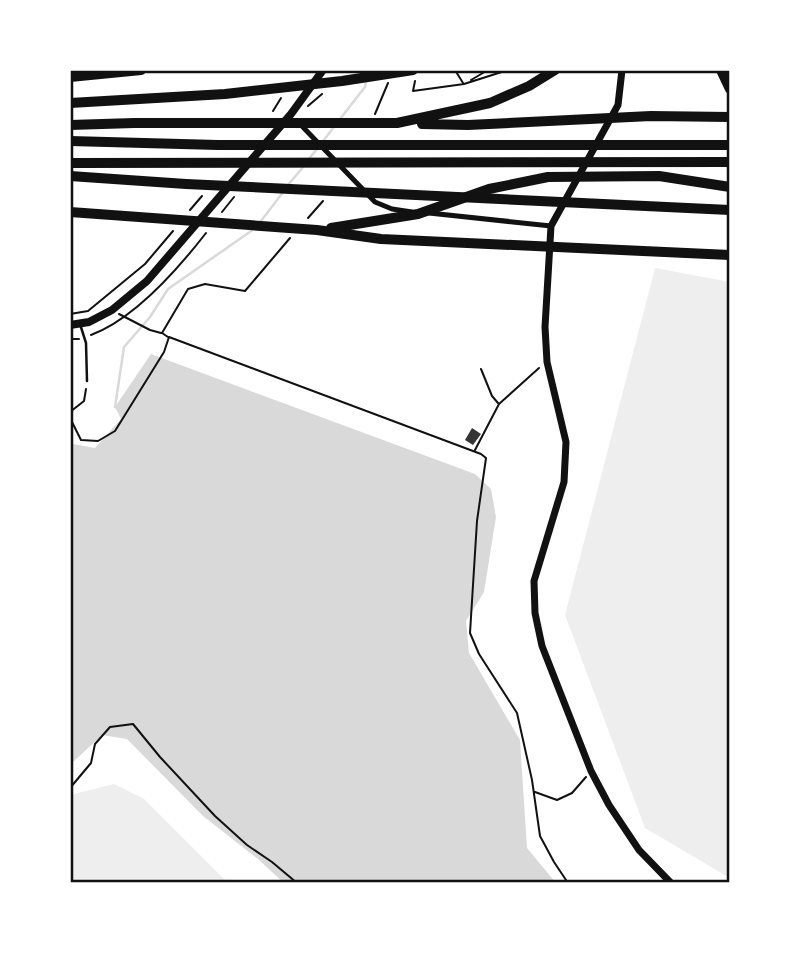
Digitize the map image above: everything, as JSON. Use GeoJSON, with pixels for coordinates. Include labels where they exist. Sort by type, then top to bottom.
{"type":"FeatureCollection","features":[{"type":"Feature","properties":{"kind":"highway"},"geometry":{"type":"LineString","coordinates":[[70,77],[141,70]]}},
{"type":"Feature","properties":{"kind":"highway"},"geometry":{"type":"LineString","coordinates":[[397,123],[490,103],[529,86],[555,70]]}},
{"type":"Feature","properties":{"kind":"highway"},"geometry":{"type":"LineString","coordinates":[[721,70],[730,89]]}},
{"type":"Feature","properties":{"kind":"highway"},"geometry":{"type":"LineString","coordinates":[[70,103],[225,94],[414,75]]}},
{"type":"Feature","properties":{"kind":"highway"},"geometry":{"type":"LineString","coordinates":[[70,125],[468,125],[652,116],[730,117]]}},
{"type":"Feature","properties":{"kind":"highway"},"geometry":{"type":"LineString","coordinates":[[70,141],[218,145],[730,145]]}},
{"type":"Feature","properties":{"kind":"highway"},"geometry":{"type":"LineString","coordinates":[[70,163],[730,162]]}},
{"type":"Feature","properties":{"kind":"highway"},"geometry":{"type":"LineString","coordinates":[[70,176],[730,210]]}},
{"type":"Feature","properties":{"kind":"highway"},"geometry":{"type":"LineString","coordinates":[[317,230],[418,214],[489,189],[548,177],[659,176],[730,187]]}},
{"type":"Feature","properties":{"kind":"highway"},"geometry":{"type":"LineString","coordinates":[[70,212],[317,230],[381,239],[730,255]]}},
{"type":"Feature","properties":{"kind":"main road"},"geometry":{"type":"LineString","coordinates":[[75,324],[89,322],[112,310],[147,281],[290,114],[323,70]]}},
{"type":"Feature","properties":{"kind":"street"},"geometry":{"type":"LineString","coordinates":[[622,70],[618,105],[551,226],[545,327],[547,362],[566,442],[565,468],[564,482],[534,581],[535,613],[542,646],[591,771],[609,805],[639,850],[671,883]]}},
{"type":"Feature","properties":{"kind":"street"},"geometry":{"type":"LineString","coordinates":[[290,114],[375,202],[392,209],[551,226]]}},
{"type":"Feature","properties":{"kind":"lane"},"geometry":{"type":"LineString","coordinates":[[75,324],[86,343],[87,381]]}},
{"type":"Feature","properties":{"kind":"path"},"geometry":{"type":"LineString","coordinates":[[455,70],[464,84]]}},
{"type":"Feature","properties":{"kind":"path"},"geometry":{"type":"LineString","coordinates":[[464,84],[488,70]]}},
{"type":"Feature","properties":{"kind":"path"},"geometry":{"type":"LineString","coordinates":[[408,95],[413,91],[464,84],[508,70]]}},
{"type":"Feature","properties":{"kind":"path"},"geometry":{"type":"LineString","coordinates":[[413,91],[414,75]]}},
{"type":"Feature","properties":{"kind":"path"},"geometry":{"type":"LineString","coordinates":[[268,118],[281,98]]}},
{"type":"Feature","properties":{"kind":"path"},"geometry":{"type":"LineString","coordinates":[[189,212],[206,191]]}},
{"type":"Feature","properties":{"kind":"path"},"geometry":{"type":"LineString","coordinates":[[70,314],[89,311],[145,264],[180,222]]}},
{"type":"Feature","properties":{"kind":"path"},"geometry":{"type":"LineString","coordinates":[[162,333],[188,289],[205,284],[245,291]]}},
{"type":"Feature","properties":{"kind":"path"},"geometry":{"type":"LineString","coordinates":[[122,317],[169,338],[474,451],[486,458],[478,509],[470,633],[479,654],[517,713],[525,741],[540,836],[568,883]]}},
{"type":"Feature","properties":{"kind":"path"},"geometry":{"type":"LineString","coordinates":[[70,418],[81,440],[98,441],[115,431],[164,352],[169,338]]}},
{"type":"Feature","properties":{"kind":"path"},"geometry":{"type":"LineString","coordinates":[[474,451],[499,404],[547,362]]}},
{"type":"Feature","properties":{"kind":"path"},"geometry":{"type":"LineString","coordinates":[[481,369],[492,396],[499,404]]}},
{"type":"Feature","properties":{"kind":"path"},"geometry":{"type":"LineString","coordinates":[[70,412],[84,401],[87,381]]}},
{"type":"Feature","properties":{"kind":"path"},"geometry":{"type":"LineString","coordinates":[[70,788],[90,763],[95,744],[110,727],[133,724],[215,816],[247,845],[297,883]]}},
{"type":"Feature","properties":{"kind":"path"},"geometry":{"type":"LineString","coordinates":[[534,792],[557,800],[572,793],[591,771]]}},
{"type":"Feature","properties":{"kind":"shaded area"},"geometry":{"type":"Polygon","coordinates":[[[655,268],[730,282],[730,878],[645,828],[565,615],[655,268]]]}},
{"type":"Feature","properties":{"kind":"shaded area"},"geometry":{"type":"Polygon","coordinates":[[[151,354],[475,474],[491,489],[496,517],[484,592],[466,621],[469,653],[520,740],[527,848],[556,883],[284,883],[203,816],[127,739],[102,735],[70,768],[70,438],[73,444],[95,448],[121,419],[115,407],[151,354]]]}},
{"type":"Feature","properties":{"kind":"shaded area"},"geometry":{"type":"Polygon","coordinates":[[[114,784],[144,799],[228,883],[70,883],[70,795],[114,784]]]}},
{"type":"Feature","properties":{"kind":"building"},"geometry":{"type":"Polygon","coordinates":[[[472,428],[481,434],[473,445],[465,440],[472,428]]]}},
{"type":"Feature","properties":{"kind":"waterway"},"geometry":{"type":"LineString","coordinates":[[340,119],[366,82]]}},
{"type":"Feature","properties":{"kind":"waterway"},"geometry":{"type":"LineString","coordinates":[[323,141],[334,127]]}},
{"type":"Feature","properties":{"kind":"waterway"},"geometry":{"type":"LineString","coordinates":[[308,160],[317,149]]}},
{"type":"Feature","properties":{"kind":"waterway"},"geometry":{"type":"LineString","coordinates":[[288,185],[304,166]]}},
{"type":"Feature","properties":{"kind":"waterway"},"geometry":{"type":"LineString","coordinates":[[261,221],[284,191]]}},
{"type":"Feature","properties":{"kind":"waterway"},"geometry":{"type":"LineString","coordinates":[[118,408],[115,407],[124,347],[150,317],[168,289],[254,229]]}}]}
